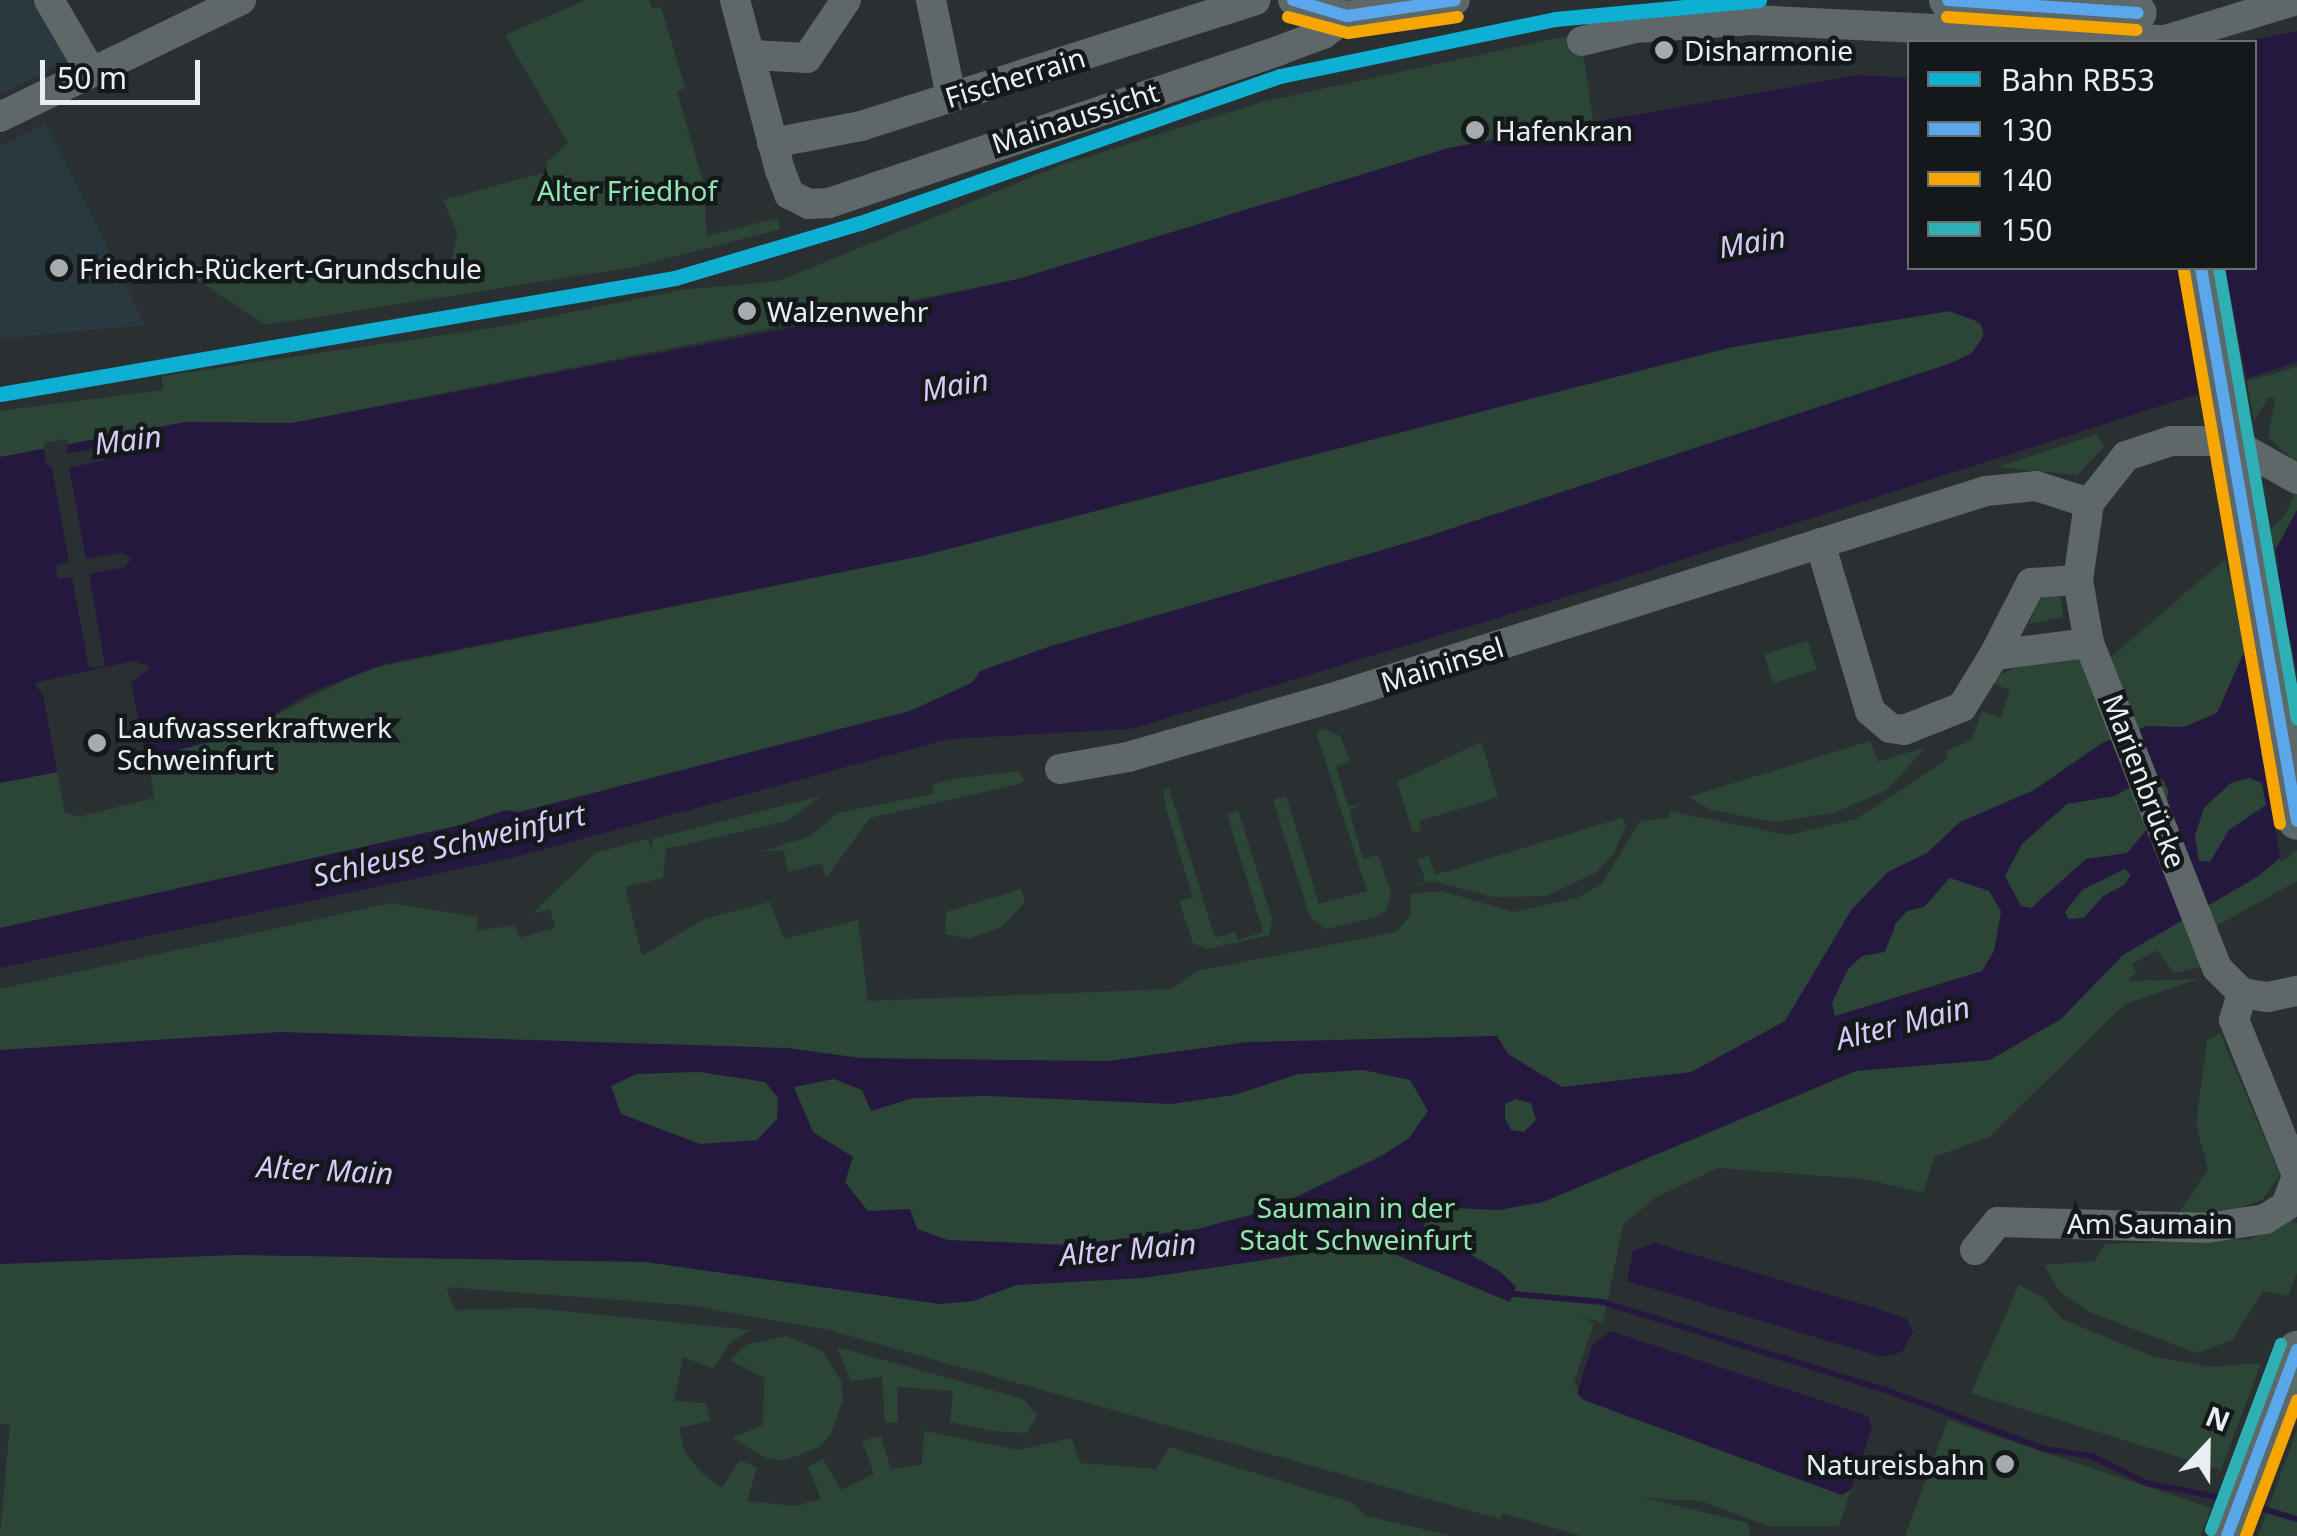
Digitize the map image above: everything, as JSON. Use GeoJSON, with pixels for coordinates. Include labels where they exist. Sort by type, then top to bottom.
{"type":"FeatureCollection","features":[{"type":"Feature","properties":{"kind":"main road"},"geometry":{"type":"LineString","coordinates":[[1948,0],[2140,24]]}},
{"type":"Feature","properties":{"kind":"main road"},"geometry":{"type":"LineString","coordinates":[[2201,270],[2297,821]]}},
{"type":"Feature","properties":{"kind":"main road"},"geometry":{"type":"LineString","coordinates":[[2227,1536],[2297,1350]]}},
{"type":"Feature","properties":{"kind":"street"},"geometry":{"type":"LineString","coordinates":[[49,0],[90,72]]}},
{"type":"Feature","properties":{"kind":"street"},"geometry":{"type":"LineString","coordinates":[[0,117],[204,8],[241,0]]}},
{"type":"Feature","properties":{"kind":"street"},"geometry":{"type":"LineString","coordinates":[[735,0],[753,54],[772,143]]}},
{"type":"Feature","properties":{"kind":"street"},"geometry":{"type":"LineString","coordinates":[[753,54],[808,58],[846,0]]}},
{"type":"Feature","properties":{"kind":"street"},"geometry":{"type":"LineString","coordinates":[[931,0],[950,97]]}},
{"type":"Feature","properties":{"kind":"street","name":"Fischerrain"},"geometry":{"type":"LineString","coordinates":[[772,143],[862,126],[1254,0]]}},
{"type":"Feature","properties":{"kind":"street"},"geometry":{"type":"LineString","coordinates":[[1293,0],[1347,16],[1455,0]]}},
{"type":"Feature","properties":{"kind":"street"},"geometry":{"type":"LineString","coordinates":[[1582,42],[1634,28],[1752,20],[2140,24],[2164,40],[2297,0]]}},
{"type":"Feature","properties":{"kind":"street","name":"Mainaussicht"},"geometry":{"type":"LineString","coordinates":[[772,143],[789,194],[798,201],[829,203],[1323,34],[1347,16]]}},
{"type":"Feature","properties":{"kind":"street"},"geometry":{"type":"LineString","coordinates":[[2089,503],[2126,456],[2171,441],[2244,449],[2297,479]]}},
{"type":"Feature","properties":{"kind":"street","name":"Maininsel"},"geometry":{"type":"LineString","coordinates":[[1060,768],[1128,758],[1341,695],[2011,486],[2036,486],[2089,503]]}},
{"type":"Feature","properties":{"kind":"street","name":"Marienbrücke"},"geometry":{"type":"LineString","coordinates":[[2089,503],[2078,580],[2089,644],[2218,968],[2242,993]]}},
{"type":"Feature","properties":{"kind":"street"},"geometry":{"type":"LineString","coordinates":[[1820,543],[1878,722],[1904,730],[1962,707],[2031,584],[2078,580]]}},
{"type":"Feature","properties":{"kind":"street"},"geometry":{"type":"LineString","coordinates":[[1994,655],[2089,644]]}},
{"type":"Feature","properties":{"kind":"street"},"geometry":{"type":"LineString","coordinates":[[2242,993],[2268,997],[2297,991]]}},
{"type":"Feature","properties":{"kind":"street","name":"Am Saumain"},"geometry":{"type":"LineString","coordinates":[[1975,1250],[1998,1222],[2208,1228],[2265,1219],[2286,1206],[2297,1175],[2234,1020],[2242,993]]}},
{"type":"Feature","properties":{"kind":"shaded area"},"geometry":{"type":"Polygon","coordinates":[[[0,0],[37,0],[69,60],[0,95],[0,0]]]}},
{"type":"Feature","properties":{"kind":"shaded area","name":"Friedrich-Rückert-Grundschule"},"geometry":{"type":"Polygon","coordinates":[[[45,123],[145,325],[0,339],[0,146],[45,123]]]}},
{"type":"Feature","properties":{"kind":"green space","name":"Alter Friedhof"},"geometry":{"type":"Polygon","coordinates":[[[586,0],[649,0],[652,9],[661,7],[685,88],[677,91],[703,182],[707,236],[778,218],[780,229],[634,267],[265,325],[172,263],[340,275],[451,266],[457,233],[443,200],[546,172],[547,162],[568,143],[505,35],[586,0]]]}},
{"type":"Feature","properties":{"kind":"green space"},"geometry":{"type":"Polygon","coordinates":[[[1580,33],[1593,120],[1449,148],[1018,279],[292,423],[186,422],[0,457],[0,411],[163,390],[162,376],[498,327],[681,290],[779,281],[1061,165],[1262,102],[1580,33]]]}},
{"type":"Feature","properties":{"kind":"green space"},"geometry":{"type":"Polygon","coordinates":[[[1949,311],[1974,319],[1984,330],[1979,346],[1962,359],[1417,540],[1048,647],[910,711],[520,812],[0,928],[0,783],[58,772],[65,812],[78,817],[154,798],[147,758],[238,735],[364,670],[921,556],[1732,347],[1949,311]]]}},
{"type":"Feature","properties":{"kind":"green space"},"geometry":{"type":"Polygon","coordinates":[[[2297,367],[2297,464],[2268,437],[2275,399],[2269,397],[2254,420],[2247,381],[2297,367]]]}},
{"type":"Feature","properties":{"kind":"green space"},"geometry":{"type":"Polygon","coordinates":[[[2097,434],[2104,447],[2077,475],[1997,467],[2097,434]]]}},
{"type":"Feature","properties":{"kind":"green space","name":"Saumain in der Stadt Schweinfurt"},"geometry":{"type":"Polygon","coordinates":[[[2297,490],[2297,881],[2191,940],[2202,967],[2174,973],[2157,950],[2132,964],[2136,972],[2128,981],[2198,979],[2125,1004],[1989,1137],[1934,1157],[1923,1193],[1865,1179],[1718,1168],[1656,1197],[1623,1225],[1603,1322],[1582,1318],[1594,1323],[1574,1382],[1584,1400],[1842,1495],[1851,1489],[1839,1526],[1769,1526],[1701,1501],[1645,1498],[1748,1523],[1750,1536],[1582,1536],[1503,1513],[1500,1519],[829,1330],[687,1305],[446,1287],[455,1310],[532,1308],[750,1330],[730,1343],[713,1368],[683,1357],[674,1401],[706,1403],[710,1421],[679,1428],[685,1453],[703,1474],[722,1488],[740,1460],[757,1468],[747,1501],[794,1506],[821,1499],[808,1467],[823,1459],[841,1490],[874,1474],[862,1441],[881,1436],[891,1469],[922,1465],[924,1431],[1018,1450],[1072,1438],[1080,1463],[1156,1469],[1169,1447],[1353,1503],[1366,1516],[1452,1536],[0,1536],[10,1425],[0,1423],[0,989],[391,903],[478,917],[477,931],[515,925],[519,938],[555,928],[550,909],[532,914],[595,853],[648,839],[651,850],[653,839],[821,796],[787,821],[666,849],[663,878],[625,887],[642,956],[704,919],[770,902],[784,939],[858,920],[868,1001],[1172,989],[1197,971],[1396,932],[1411,915],[1411,894],[1441,891],[1514,912],[1577,898],[1602,884],[1640,821],[1670,818],[1669,811],[1789,835],[1856,819],[1948,759],[1946,751],[1972,740],[1982,711],[2001,718],[2010,690],[1992,683],[1996,677],[2020,665],[2112,656],[2225,559],[2228,573],[2285,515],[2297,490]]]}},
{"type":"Feature","properties":{"kind":"green space"},"geometry":{"type":"Polygon","coordinates":[[[2059,585],[2063,617],[2029,624],[2042,589],[2059,585]]]}},
{"type":"Feature","properties":{"kind":"green space"},"geometry":{"type":"Polygon","coordinates":[[[1808,641],[1817,670],[1773,683],[1764,654],[1808,641]]]}},
{"type":"Feature","properties":{"kind":"green space"},"geometry":{"type":"Polygon","coordinates":[[[1324,729],[1340,736],[1350,762],[1336,766],[1348,806],[1363,805],[1349,810],[1363,859],[1378,855],[1391,894],[1386,911],[1376,917],[1326,929],[1310,917],[1273,800],[1286,796],[1319,904],[1367,891],[1316,732],[1324,729]]]}},
{"type":"Feature","properties":{"kind":"green space"},"geometry":{"type":"Polygon","coordinates":[[[1870,741],[1878,762],[1926,747],[1887,790],[1833,813],[1775,822],[1711,810],[1689,797],[1870,741]]]}},
{"type":"Feature","properties":{"kind":"green space"},"geometry":{"type":"Polygon","coordinates":[[[1481,742],[1498,797],[1419,821],[1421,831],[1413,833],[1397,782],[1481,742]]]}},
{"type":"Feature","properties":{"kind":"green space"},"geometry":{"type":"Polygon","coordinates":[[[1019,771],[1024,780],[1019,784],[870,818],[826,878],[822,863],[788,872],[783,850],[760,852],[811,836],[838,813],[933,794],[932,785],[954,779],[1019,771]]]}},
{"type":"Feature","properties":{"kind":"green space"},"geometry":{"type":"Polygon","coordinates":[[[1169,788],[1215,938],[1235,932],[1238,940],[1263,932],[1227,814],[1238,810],[1272,919],[1269,935],[1208,949],[1193,943],[1179,901],[1193,897],[1166,809],[1163,790],[1169,788]]]}},
{"type":"Feature","properties":{"kind":"green space"},"geometry":{"type":"Polygon","coordinates":[[[1622,818],[1626,826],[1614,853],[1597,872],[1546,896],[1493,897],[1433,881],[1410,887],[1426,881],[1417,859],[1429,856],[1435,875],[1622,818]]]}},
{"type":"Feature","properties":{"kind":"green space"},"geometry":{"type":"Polygon","coordinates":[[[1021,889],[1025,902],[1002,927],[968,939],[945,934],[946,912],[1021,889]]]}},
{"type":"Feature","properties":{"kind":"green space"},"geometry":{"type":"Polygon","coordinates":[[[2220,1033],[2280,1175],[2262,1200],[2224,1213],[2178,1214],[2208,1169],[2196,1124],[2207,1040],[2220,1033]]]}},
{"type":"Feature","properties":{"kind":"green space"},"geometry":{"type":"Polygon","coordinates":[[[2287,1219],[2297,1223],[2297,1273],[2288,1296],[2263,1291],[2232,1340],[2196,1353],[2090,1312],[2059,1291],[2044,1265],[2095,1261],[2105,1244],[2251,1239],[2287,1219]]]}},
{"type":"Feature","properties":{"kind":"green space"},"geometry":{"type":"Polygon","coordinates":[[[2019,1285],[2043,1297],[2062,1319],[2154,1357],[2210,1367],[2261,1363],[2221,1470],[1971,1393],[2019,1285]]]}},
{"type":"Feature","properties":{"kind":"green space"},"geometry":{"type":"Polygon","coordinates":[[[786,1336],[822,1351],[841,1381],[843,1399],[831,1434],[819,1447],[786,1460],[768,1459],[732,1438],[763,1425],[764,1378],[730,1360],[746,1345],[786,1336]]]}},
{"type":"Feature","properties":{"kind":"green space"},"geometry":{"type":"Polygon","coordinates":[[[837,1347],[1023,1399],[1037,1415],[1027,1433],[992,1431],[950,1422],[953,1391],[897,1387],[898,1422],[885,1423],[882,1377],[851,1381],[837,1347]]]}},
{"type":"Feature","properties":{"kind":"green space","name":"Natureisbahn"},"geometry":{"type":"Polygon","coordinates":[[[1948,1420],[2211,1508],[2201,1536],[1905,1536],[1948,1420]]]}},
{"type":"Feature","properties":{"kind":"green space"},"geometry":{"type":"Polygon","coordinates":[[[2297,1430],[2297,1536],[2258,1536],[2297,1430]]]}},
{"type":"Feature","properties":{"kind":"water"},"geometry":{"type":"Polygon","coordinates":[[[2297,31],[2297,362],[1550,602],[1131,729],[949,739],[516,857],[0,968],[0,928],[461,825],[505,810],[520,812],[910,711],[972,683],[980,671],[1048,647],[1417,540],[1943,366],[1971,354],[1984,336],[1981,323],[1949,311],[1732,347],[921,556],[385,664],[314,691],[239,734],[147,758],[156,807],[131,682],[151,667],[133,661],[34,683],[43,695],[67,824],[57,772],[0,783],[0,457],[186,422],[292,423],[832,320],[1018,279],[1449,148],[1858,75],[1907,78],[1907,270],[2257,270],[2257,40],[2253,40],[2297,31]]]}},
{"type":"Feature","properties":{"kind":"water"},"geometry":{"type":"Polygon","coordinates":[[[2297,510],[2297,844],[2257,877],[2123,955],[2061,1019],[1990,1060],[1856,1071],[1543,1202],[1499,1210],[1429,1207],[1424,1227],[1502,1273],[1516,1287],[1510,1302],[1370,1244],[1144,1278],[1017,1285],[973,1301],[940,1304],[645,1262],[236,1255],[0,1264],[0,1050],[280,1032],[787,1048],[861,1058],[1107,1061],[1247,1042],[1497,1036],[1508,1054],[1562,1087],[1691,1072],[1785,1021],[1852,909],[1888,872],[1927,853],[1960,822],[2034,790],[2102,743],[2147,726],[2184,727],[2240,703],[2258,686],[2271,558],[2297,510]],[[2150,776],[2115,796],[2067,804],[2022,844],[2005,876],[2021,906],[2031,908],[2086,859],[2127,853],[2163,810],[2169,792],[2163,780],[2150,776]],[[2249,778],[2231,783],[2204,808],[2195,836],[2199,861],[2210,862],[2229,830],[2266,805],[2262,783],[2249,778]],[[2125,869],[2082,890],[2065,912],[2069,919],[2084,918],[2103,896],[2124,885],[2131,875],[2125,869]],[[1950,878],[1924,907],[1907,911],[1896,923],[1885,952],[1862,956],[1848,969],[1832,1003],[1835,1016],[1982,971],[1994,951],[2001,911],[1989,891],[1950,878]],[[1363,1070],[1299,1074],[1234,1095],[1171,1104],[987,1096],[913,1098],[871,1111],[862,1090],[834,1079],[794,1087],[813,1132],[853,1157],[845,1182],[868,1211],[910,1209],[917,1229],[948,1240],[1072,1245],[1197,1229],[1269,1210],[1383,1155],[1409,1138],[1428,1111],[1410,1080],[1363,1070]],[[699,1072],[636,1074],[611,1086],[621,1114],[700,1144],[757,1140],[777,1119],[778,1098],[765,1082],[699,1072]],[[1516,1099],[1505,1104],[1505,1118],[1511,1130],[1524,1132],[1536,1120],[1531,1103],[1516,1099]]]}},
{"type":"Feature","properties":{"kind":"water"},"geometry":{"type":"Polygon","coordinates":[[[1655,1243],[1878,1309],[1907,1319],[1913,1331],[1902,1352],[1882,1357],[1627,1281],[1633,1251],[1655,1243]]]}},
{"type":"Feature","properties":{"kind":"water"},"geometry":{"type":"Polygon","coordinates":[[[1611,1331],[1868,1416],[1872,1428],[1851,1489],[1842,1495],[1584,1400],[1577,1394],[1592,1345],[1611,1331]]]}},
{"type":"Feature","properties":{"kind":"pier"},"geometry":{"type":"Polygon","coordinates":[[[2177,270],[2225,270],[2247,382],[2201,397],[2177,270]]]}},
{"type":"Feature","properties":{"kind":"pier"},"geometry":{"type":"Polygon","coordinates":[[[68,439],[67,454],[101,447],[104,460],[69,468],[86,559],[122,553],[131,559],[125,567],[89,574],[105,666],[89,668],[72,577],[58,579],[56,566],[69,562],[44,443],[68,439]]]}},
{"type":"Feature","properties":{"kind":"pier"},"geometry":{"type":"Polygon","coordinates":[[[2275,544],[2297,674],[2297,850],[2281,862],[2251,686],[2263,646],[2267,555],[2275,544]]]}},
{"type":"Feature","properties":{"kind":"waterway","name":"Alter Main"},"geometry":{"type":"LineString","coordinates":[[2224,745],[2297,578]]}},
{"type":"Feature","properties":{"kind":"waterway"},"geometry":{"type":"LineString","coordinates":[[1514,1294],[1603,1302],[1886,1390],[2045,1449],[2092,1456],[2146,1483],[2229,1499]]}},
{"type":"Feature","properties":{"kind":"waterway"},"geometry":{"type":"LineString","coordinates":[[2250,1505],[2297,1519]]}},
{"type":"Feature","properties":{"kind":"rail line","name":"RB53"},"geometry":{"type":"LineString","coordinates":[[0,394],[675,278],[860,223],[1280,76],[1555,19],[1759,0]]}},
{"type":"Feature","properties":{"kind":"transit line","name":"130"},"geometry":{"type":"LineString","coordinates":[[1293,0],[1347,16],[1455,0]]}},
{"type":"Feature","properties":{"kind":"transit line","name":"130"},"geometry":{"type":"LineString","coordinates":[[1948,0],[2138,13]]}},
{"type":"Feature","properties":{"kind":"transit line","name":"140"},"geometry":{"type":"LineString","coordinates":[[1288,17],[1348,33],[1458,17]]}},
{"type":"Feature","properties":{"kind":"transit line","name":"140"},"geometry":{"type":"LineString","coordinates":[[1947,17],[2137,30]]}},
{"type":"Feature","properties":{"kind":"transit line","name":"130"},"geometry":{"type":"LineString","coordinates":[[2201,270],[2297,821]]}},
{"type":"Feature","properties":{"kind":"transit line","name":"150"},"geometry":{"type":"LineString","coordinates":[[2219,270],[2297,719]]}},
{"type":"Feature","properties":{"kind":"transit line","name":"140"},"geometry":{"type":"LineString","coordinates":[[2184,271],[2280,824]]}},
{"type":"Feature","properties":{"kind":"transit line","name":"150"},"geometry":{"type":"LineString","coordinates":[[2211,1530],[2281,1344]]}},
{"type":"Feature","properties":{"kind":"transit line","name":"130"},"geometry":{"type":"LineString","coordinates":[[2227,1536],[2297,1350]]}},
{"type":"Feature","properties":{"kind":"transit line","name":"140"},"geometry":{"type":"LineString","coordinates":[[2246,1536],[2297,1400]]}},
{"type":"Feature","properties":{"kind":"place","name":"Disharmonie"},"geometry":{"type":"Point","coordinates":[1664,50]}},
{"type":"Feature","properties":{"kind":"place","name":"Hafenkran"},"geometry":{"type":"Point","coordinates":[1475,130]}},
{"type":"Feature","properties":{"kind":"place","name":"Friedrich-Rückert-Grundschule"},"geometry":{"type":"Point","coordinates":[59,268]}},
{"type":"Feature","properties":{"kind":"place","name":"Walzenwehr"},"geometry":{"type":"Point","coordinates":[747,311]}},
{"type":"Feature","properties":{"kind":"place","name":"Laufwasserkraftwerk Schweinfurt"},"geometry":{"type":"Point","coordinates":[97,743]}},
{"type":"Feature","properties":{"kind":"place","name":"Natureisbahn"},"geometry":{"type":"Point","coordinates":[2005,1464]}},
{"type":"Feature","properties":{"kind":"water label","name":"Main"},"geometry":{"type":"Point","coordinates":[1752,242]}},
{"type":"Feature","properties":{"kind":"water label","name":"Main"},"geometry":{"type":"Point","coordinates":[955,385]}},
{"type":"Feature","properties":{"kind":"water label","name":"Main"},"geometry":{"type":"Point","coordinates":[128,440]}},
{"type":"Feature","properties":{"kind":"water label","name":"Schleuse Schweinfurt"},"geometry":{"type":"Point","coordinates":[449,845]}}]}
